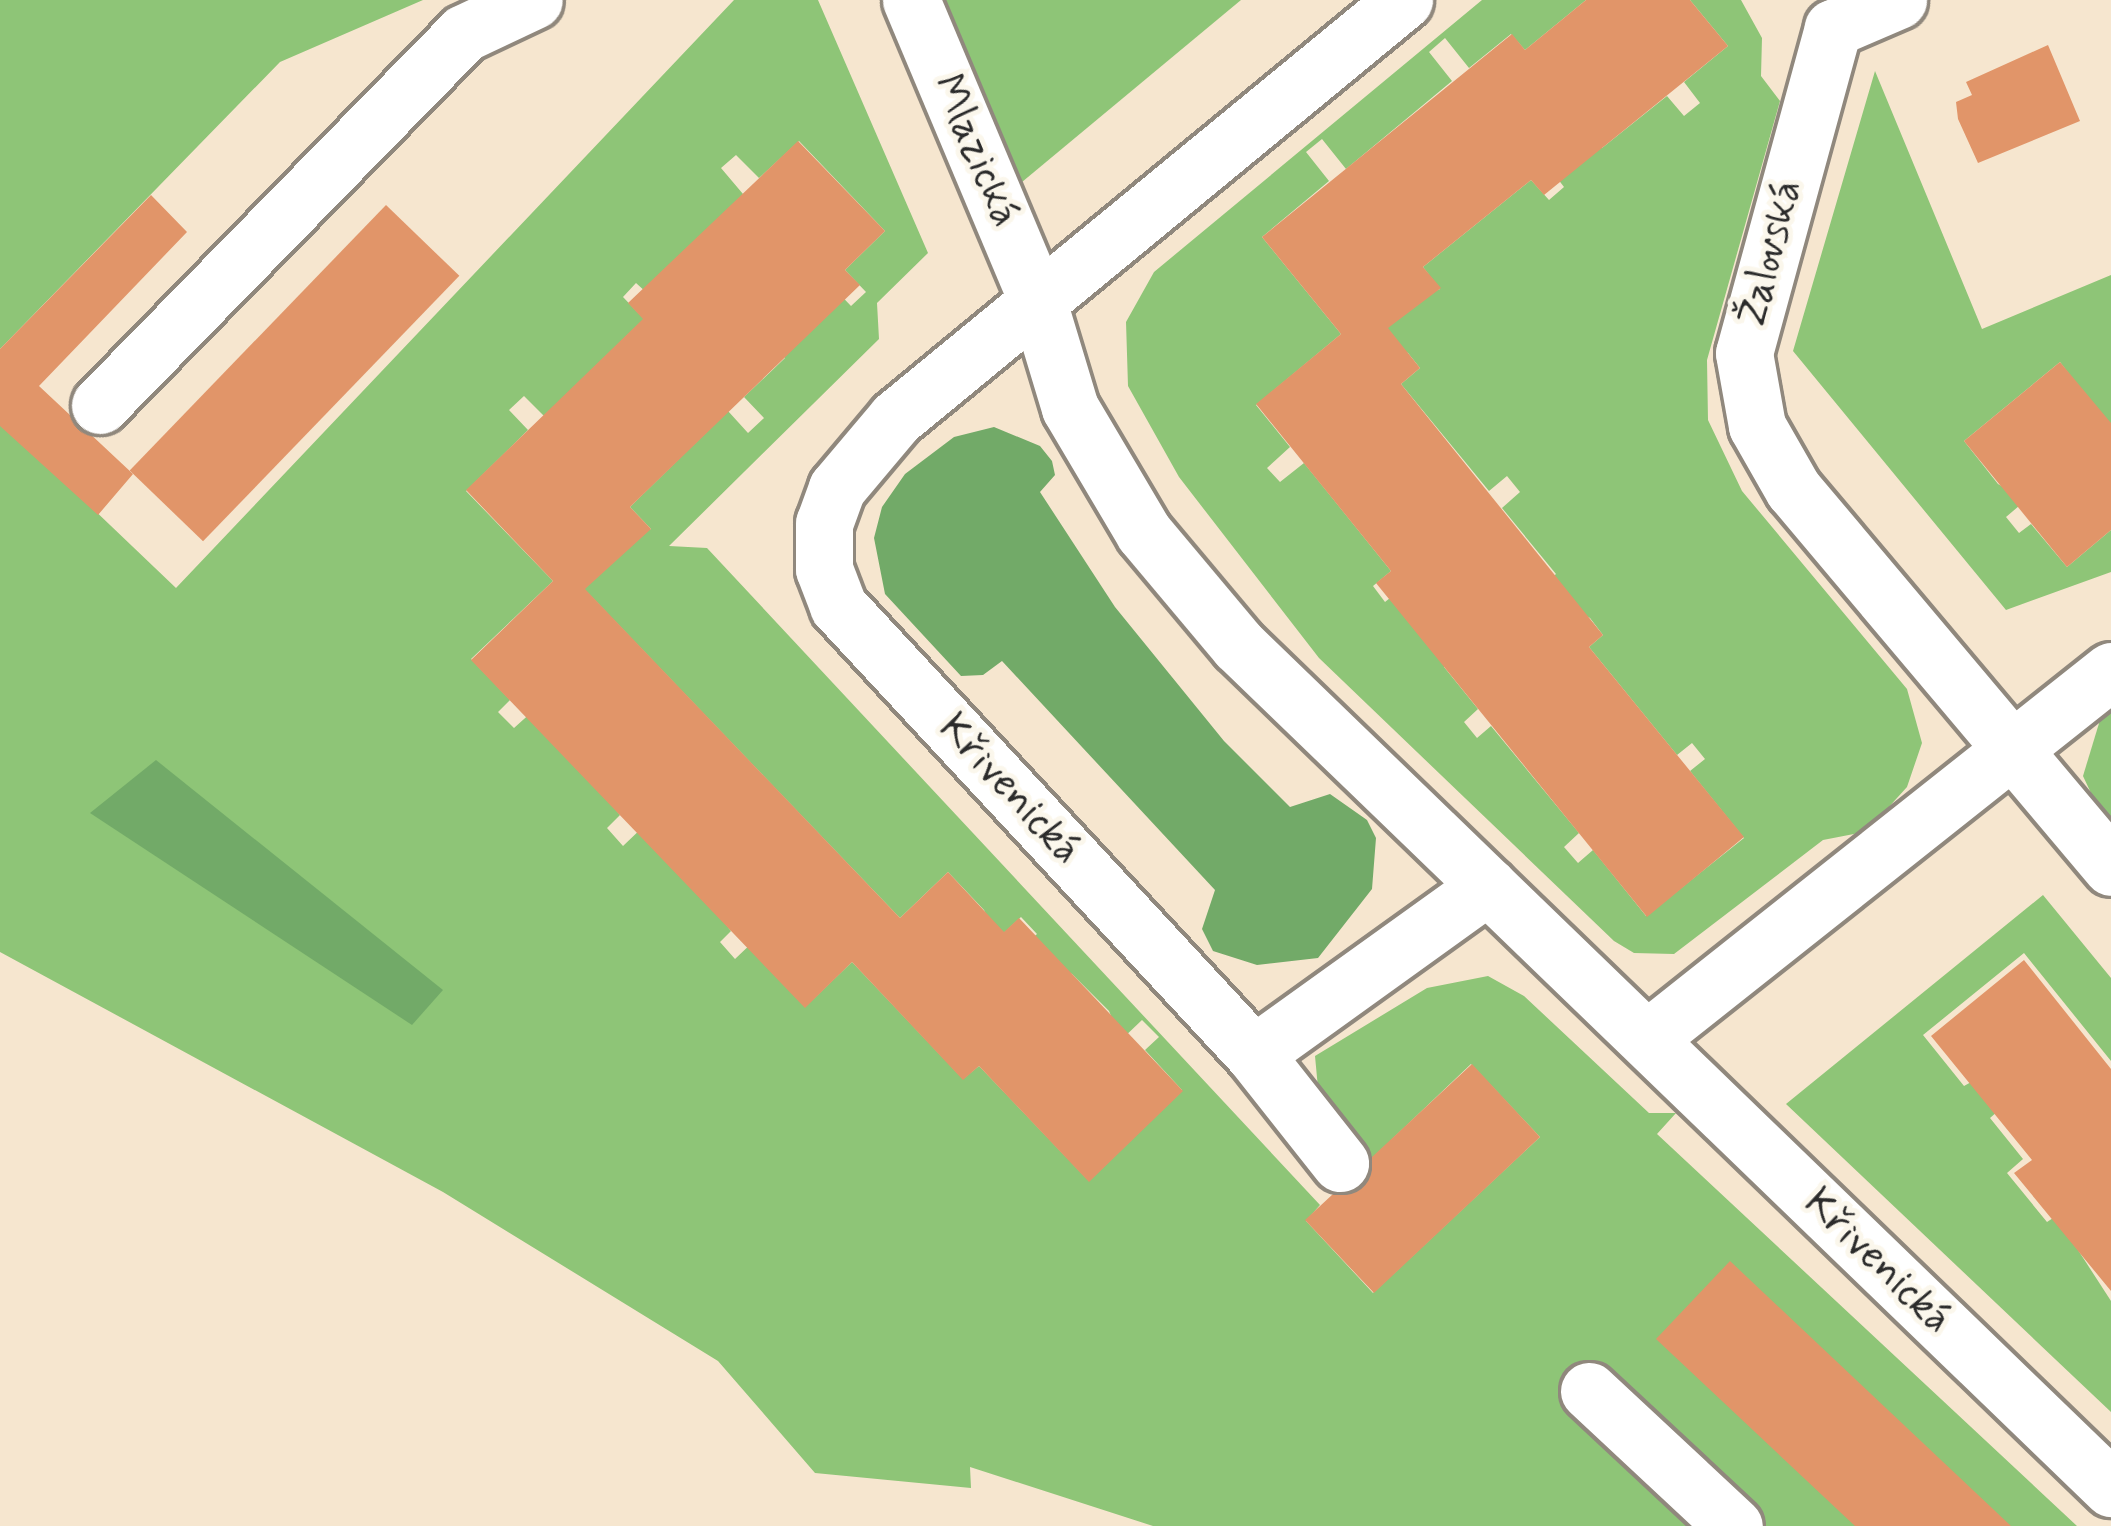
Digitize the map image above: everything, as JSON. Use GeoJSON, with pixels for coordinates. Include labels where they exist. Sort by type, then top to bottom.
{"type":"FeatureCollection","features":[{"type":"Feature","properties":{"kind":"street"},"geometry":{"type":"LineString","coordinates":[[100,405],[464,33],[535,0]]}},
{"type":"Feature","properties":{"kind":"street","name":"Mlazická"},"geometry":{"type":"LineString","coordinates":[[911,0],[1038,302]]}},
{"type":"Feature","properties":{"kind":"street","name":"Křivenická"},"geometry":{"type":"LineString","coordinates":[[1340,1163],[1253,1054],[838,606],[824,569],[824,523],[837,488],[865,451],[1404,0]]}},
{"type":"Feature","properties":{"kind":"street","name":"Žalovská"},"geometry":{"type":"LineString","coordinates":[[1898,0],[1821,14],[1744,353],[1757,426],[1792,490],[2111,867]]}},
{"type":"Feature","properties":{"kind":"street","name":"Křivenická"},"geometry":{"type":"LineString","coordinates":[[1038,302],[1070,408],[1144,533],[1238,645],[2111,1488]]}},
{"type":"Feature","properties":{"kind":"street"},"geometry":{"type":"LineString","coordinates":[[1647,1039],[2111,671]]}},
{"type":"Feature","properties":{"kind":"street"},"geometry":{"type":"LineString","coordinates":[[1253,1054],[1488,886]]}},
{"type":"Feature","properties":{"kind":"street"},"geometry":{"type":"LineString","coordinates":[[1588,1391],[1734,1526]]}},
{"type":"Feature","properties":{"kind":"green space"},"geometry":{"type":"Polygon","coordinates":[[[0,0],[423,0],[280,62],[0,349],[0,0]]]}},
{"type":"Feature","properties":{"kind":"green space"},"geometry":{"type":"Polygon","coordinates":[[[734,0],[818,0],[928,253],[877,303],[879,339],[669,546],[707,548],[1320,1205],[1306,1221],[1373,1293],[1540,1137],[1471,1064],[1371,1159],[1319,1099],[1315,1056],[1427,988],[1488,976],[1524,996],[1649,1113],[1676,1113],[1657,1134],[2077,1526],[1153,1526],[970,1467],[971,1488],[815,1473],[718,1361],[443,1192],[0,952],[0,420],[176,588],[734,0]],[[799,141],[759,178],[736,155],[721,168],[743,194],[659,304],[636,283],[623,297],[644,319],[544,416],[524,396],[509,410],[528,430],[466,491],[553,581],[471,659],[510,700],[498,712],[514,728],[534,710],[620,815],[607,828],[623,846],[645,825],[731,931],[720,942],[735,959],[755,940],[805,1007],[852,962],[963,1079],[979,1066],[1089,1181],[1182,1090],[1145,1050],[1159,1037],[1142,1020],[1121,1040],[1109,1011],[1072,974],[1020,949],[1037,934],[1021,917],[997,939],[984,910],[948,872],[900,918],[565,569],[651,529],[630,507],[728,411],[748,433],[764,418],[744,397],[785,358],[771,342],[830,284],[851,306],[866,292],[845,270],[885,231],[799,141]]]}},
{"type":"Feature","properties":{"kind":"green space"},"geometry":{"type":"Polygon","coordinates":[[[937,0],[1241,0],[1016,187],[937,0]]]}},
{"type":"Feature","properties":{"kind":"green space"},"geometry":{"type":"Polygon","coordinates":[[[1482,0],[1586,0],[1525,50],[1511,34],[1469,68],[1445,38],[1429,52],[1452,81],[1346,169],[1322,139],[1306,152],[1329,181],[1262,237],[1341,334],[1256,405],[1290,447],[1267,468],[1280,482],[1304,463],[1391,571],[1373,586],[1385,602],[1405,586],[1460,654],[1444,667],[1478,709],[1464,722],[1477,738],[1491,726],[1579,833],[1564,847],[1578,863],[1593,850],[1646,916],[1744,838],[1690,771],[1705,759],[1692,743],[1677,755],[1589,647],[1603,635],[1590,618],[1540,588],[1556,574],[1502,508],[1520,492],[1507,476],[1489,491],[1401,384],[1420,368],[1408,353],[1353,325],[1440,289],[1423,267],[1531,180],[1549,200],[1564,187],[1548,166],[1589,133],[1602,148],[1667,96],[1684,116],[1700,103],[1684,82],[1728,46],[1690,0],[1741,0],[1762,38],[1761,76],[1780,101],[1707,360],[1708,420],[1742,491],[1907,689],[1922,743],[1907,787],[1859,833],[1823,840],[1674,954],[1634,953],[1614,941],[1319,658],[1179,477],[1128,386],[1126,322],[1154,272],[1482,0]]]}},
{"type":"Feature","properties":{"kind":"green space"},"geometry":{"type":"Polygon","coordinates":[[[1875,71],[1982,329],[2111,275],[2111,430],[2060,362],[1964,441],[1998,484],[2026,500],[2006,517],[2019,533],[2031,524],[2067,567],[2111,530],[2111,572],[2006,610],[1793,351],[1875,71]]]}},
{"type":"Feature","properties":{"kind":"green space"},"geometry":{"type":"Polygon","coordinates":[[[994,427],[1040,446],[1052,461],[1055,475],[1040,492],[1115,607],[1224,741],[1290,807],[1330,794],[1367,820],[1376,838],[1372,889],[1318,958],[1257,965],[1213,951],[1202,929],[1215,890],[1002,661],[983,675],[961,676],[885,594],[874,538],[882,507],[905,474],[954,437],[994,427]]]}},
{"type":"Feature","properties":{"kind":"green space"},"geometry":{"type":"Polygon","coordinates":[[[2111,711],[2111,836],[2083,776],[2100,720],[2111,711]]]}},
{"type":"Feature","properties":{"kind":"green space"},"geometry":{"type":"Polygon","coordinates":[[[156,760],[443,990],[412,1025],[90,813],[156,760]]]}},
{"type":"Feature","properties":{"kind":"green space"},"geometry":{"type":"Polygon","coordinates":[[[2043,895],[2111,978],[2111,1061],[2024,953],[1923,1035],[1964,1086],[1973,1081],[1998,1111],[1990,1118],[2023,1159],[2007,1173],[2047,1222],[2056,1216],[2111,1301],[2111,1412],[1786,1104],[2043,895]]]}},
{"type":"Feature","properties":{"kind":"building"},"geometry":{"type":"Polygon","coordinates":[[[1586,0],[1690,0],[1728,46],[1544,195],[1531,180],[1423,267],[1441,288],[1388,328],[1420,368],[1401,384],[1603,635],[1589,647],[1744,837],[1647,917],[1376,583],[1391,571],[1256,404],[1341,334],[1262,237],[1512,34],[1525,50],[1586,0]]]}},
{"type":"Feature","properties":{"kind":"building"},"geometry":{"type":"Polygon","coordinates":[[[2048,45],[2080,121],[1978,163],[1958,119],[1956,102],[1972,95],[1966,82],[2048,45]]]}},
{"type":"Feature","properties":{"kind":"building"},"geometry":{"type":"Polygon","coordinates":[[[798,141],[885,231],[845,270],[860,285],[630,507],[651,529],[585,589],[900,918],[948,872],[1004,932],[1019,918],[1183,1091],[1089,1182],[979,1066],[963,1080],[852,962],[805,1008],[471,660],[553,581],[466,490],[643,319],[628,303],[798,141]]]}},
{"type":"Feature","properties":{"kind":"building"},"geometry":{"type":"Polygon","coordinates":[[[151,195],[187,232],[39,386],[133,474],[98,515],[0,426],[0,349],[151,195]]]}},
{"type":"Feature","properties":{"kind":"building"},"geometry":{"type":"Polygon","coordinates":[[[386,205],[459,276],[203,541],[130,470],[386,205]]]}},
{"type":"Feature","properties":{"kind":"building"},"geometry":{"type":"Polygon","coordinates":[[[2060,362],[2111,423],[2111,530],[2067,567],[1964,441],[2060,362]]]}},
{"type":"Feature","properties":{"kind":"building"},"geometry":{"type":"Polygon","coordinates":[[[2024,960],[2111,1069],[2111,1291],[2014,1173],[2032,1160],[1931,1036],[2024,960]]]}},
{"type":"Feature","properties":{"kind":"building"},"geometry":{"type":"Polygon","coordinates":[[[1472,1064],[1540,1137],[1374,1293],[1305,1220],[1333,1194],[1361,1188],[1372,1157],[1472,1064]]]}},
{"type":"Feature","properties":{"kind":"building"},"geometry":{"type":"Polygon","coordinates":[[[1730,1261],[2011,1526],[1855,1526],[1656,1339],[1730,1261]]]}}]}
